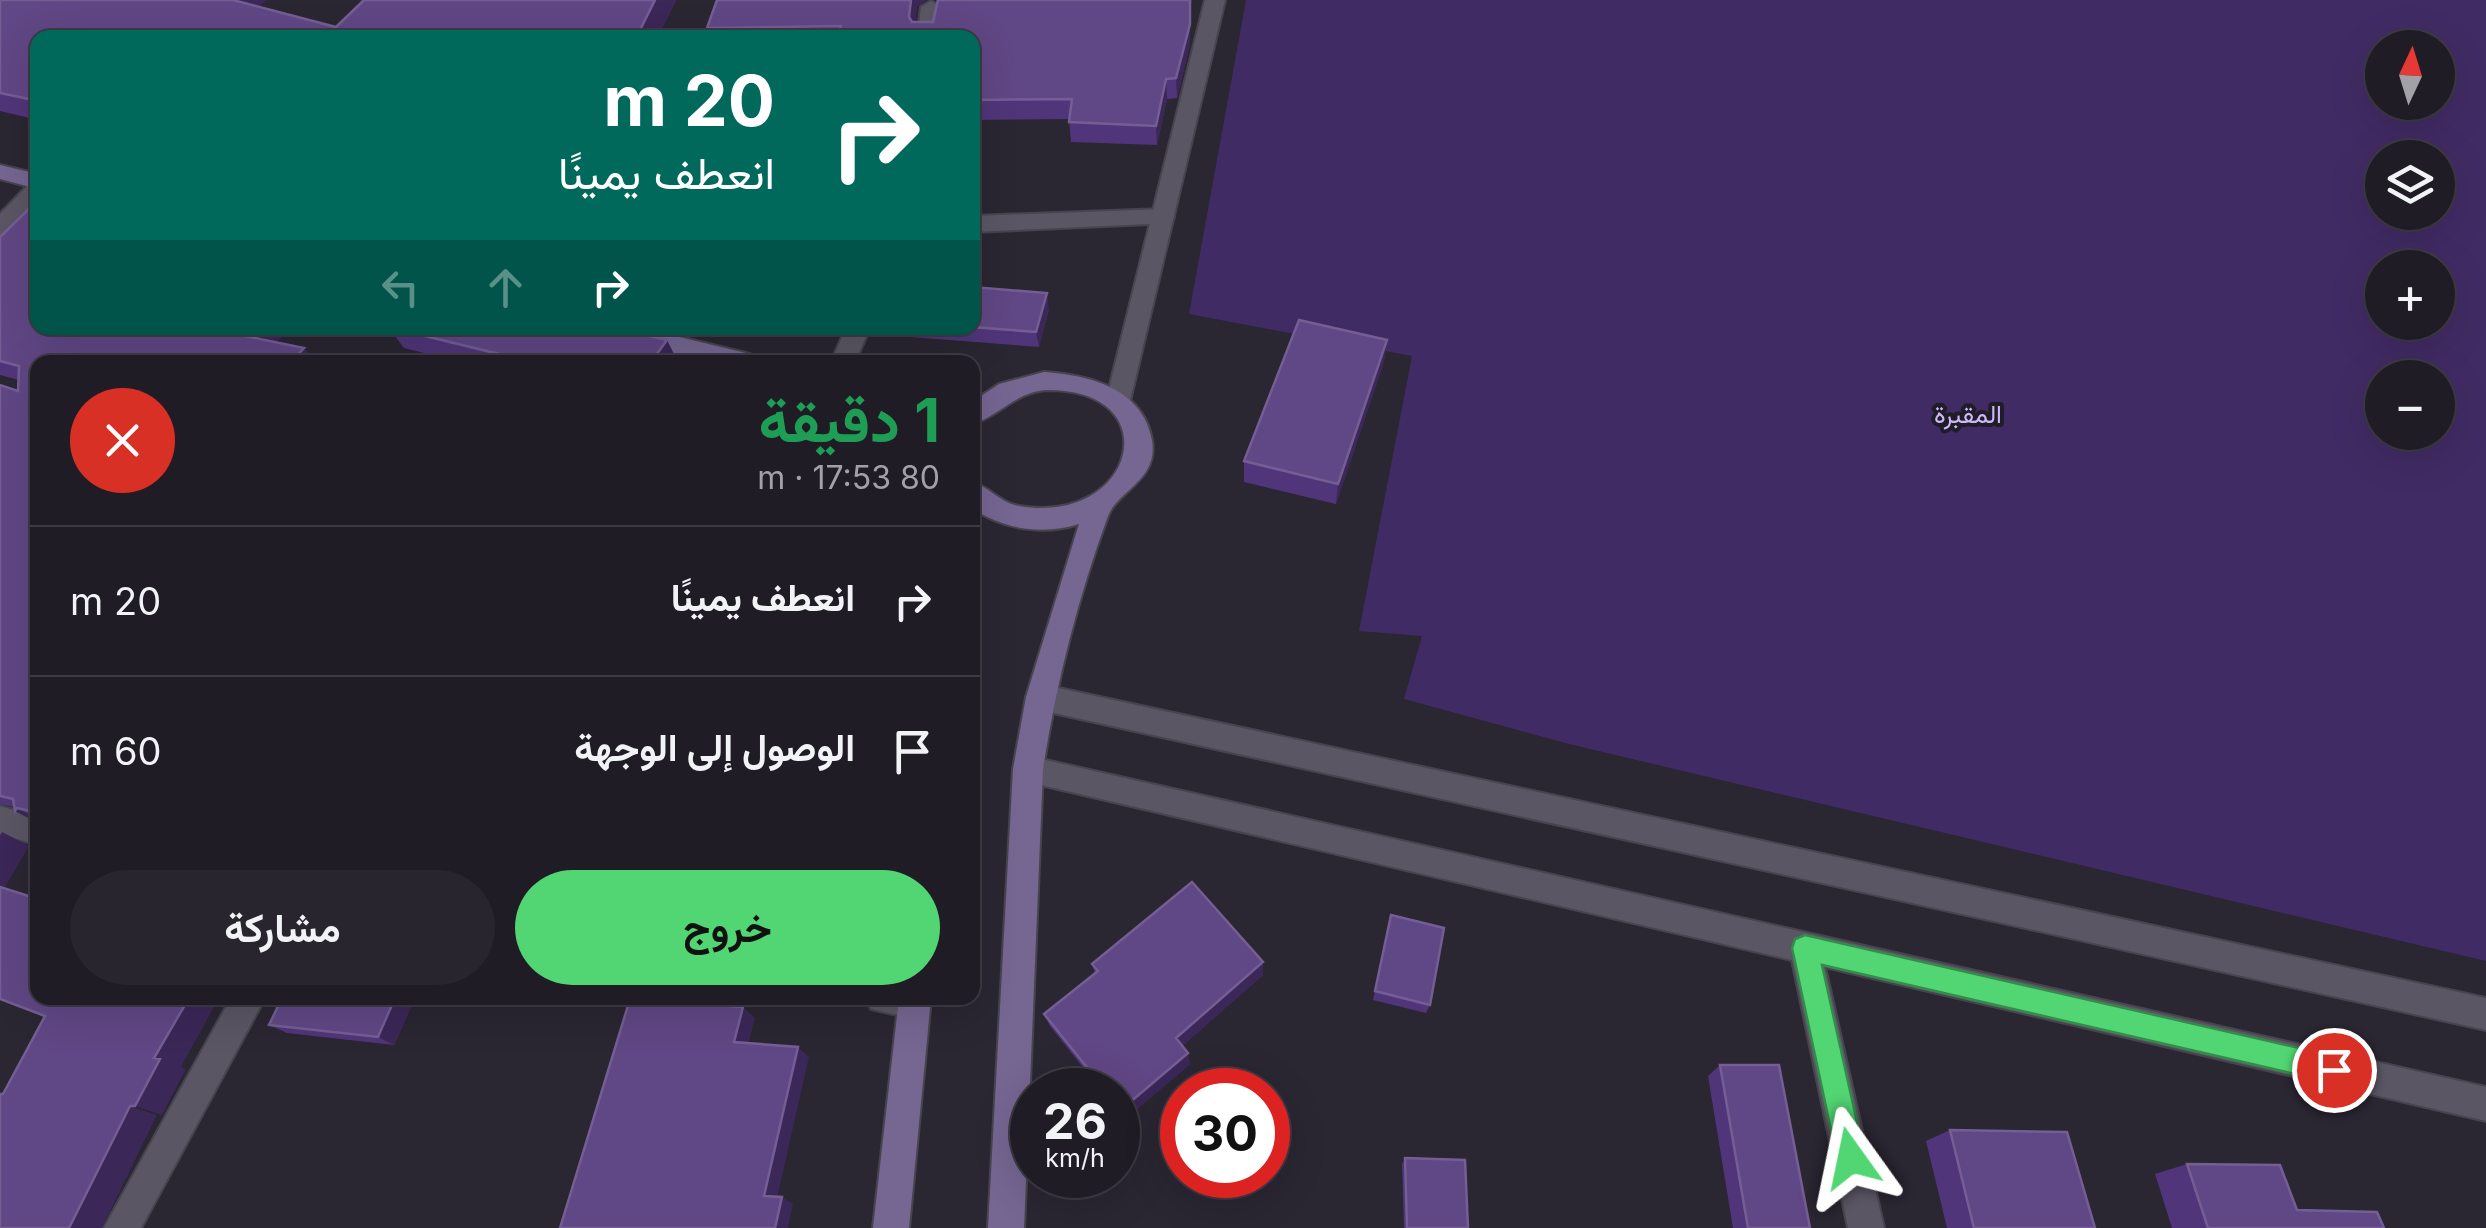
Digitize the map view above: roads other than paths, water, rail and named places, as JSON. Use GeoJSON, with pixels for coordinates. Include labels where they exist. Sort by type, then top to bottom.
{"type":"FeatureCollection","features":[{"type":"Feature","properties":{"kind":"main road"},"geometry":{"type":"LineString","coordinates":[[0,172],[30,182]]}},
{"type":"Feature","properties":{"kind":"main road"},"geometry":{"type":"LineString","coordinates":[[636,335],[718,355]]}},
{"type":"Feature","properties":{"kind":"main road"},"geometry":{"type":"LineString","coordinates":[[980,407],[992,396],[1044,379],[1072,380],[1098,388],[1118,401],[1134,420],[1139,443],[1134,466],[1120,488],[1098,506],[1069,517],[1038,520],[1008,515],[980,500]]}},
{"type":"Feature","properties":{"kind":"main road"},"geometry":{"type":"LineString","coordinates":[[1006,1228],[1028,769],[1040,697],[1098,506]]}},
{"type":"Feature","properties":{"kind":"main road"},"geometry":{"type":"LineString","coordinates":[[891,1228],[904,1005]]}},
{"type":"Feature","properties":{"kind":"street"},"geometry":{"type":"LineString","coordinates":[[1118,401],[1215,0]]}},
{"type":"Feature","properties":{"kind":"street"},"geometry":{"type":"LineString","coordinates":[[928,30],[931,7]]}},
{"type":"Feature","properties":{"kind":"street"},"geometry":{"type":"LineString","coordinates":[[0,228],[30,194]]}},
{"type":"Feature","properties":{"kind":"street"},"geometry":{"type":"LineString","coordinates":[[980,224],[1163,217]]}},
{"type":"Feature","properties":{"kind":"street"},"geometry":{"type":"LineString","coordinates":[[1040,697],[2486,1014]]}},
{"type":"Feature","properties":{"kind":"street"},"geometry":{"type":"LineString","coordinates":[[1028,769],[2486,1104]]}},
{"type":"Feature","properties":{"kind":"street"},"geometry":{"type":"LineString","coordinates":[[0,820],[30,829]]}},
{"type":"Feature","properties":{"kind":"street"},"geometry":{"type":"LineString","coordinates":[[1805,948],[1866,1228]]}},
{"type":"Feature","properties":{"kind":"street"},"geometry":{"type":"LineString","coordinates":[[122,1228],[245,1005]]}},
{"type":"Feature","properties":{"kind":"park label","name":"المقبرة"},"geometry":{"type":"Point","coordinates":[1968,414]}}]}
